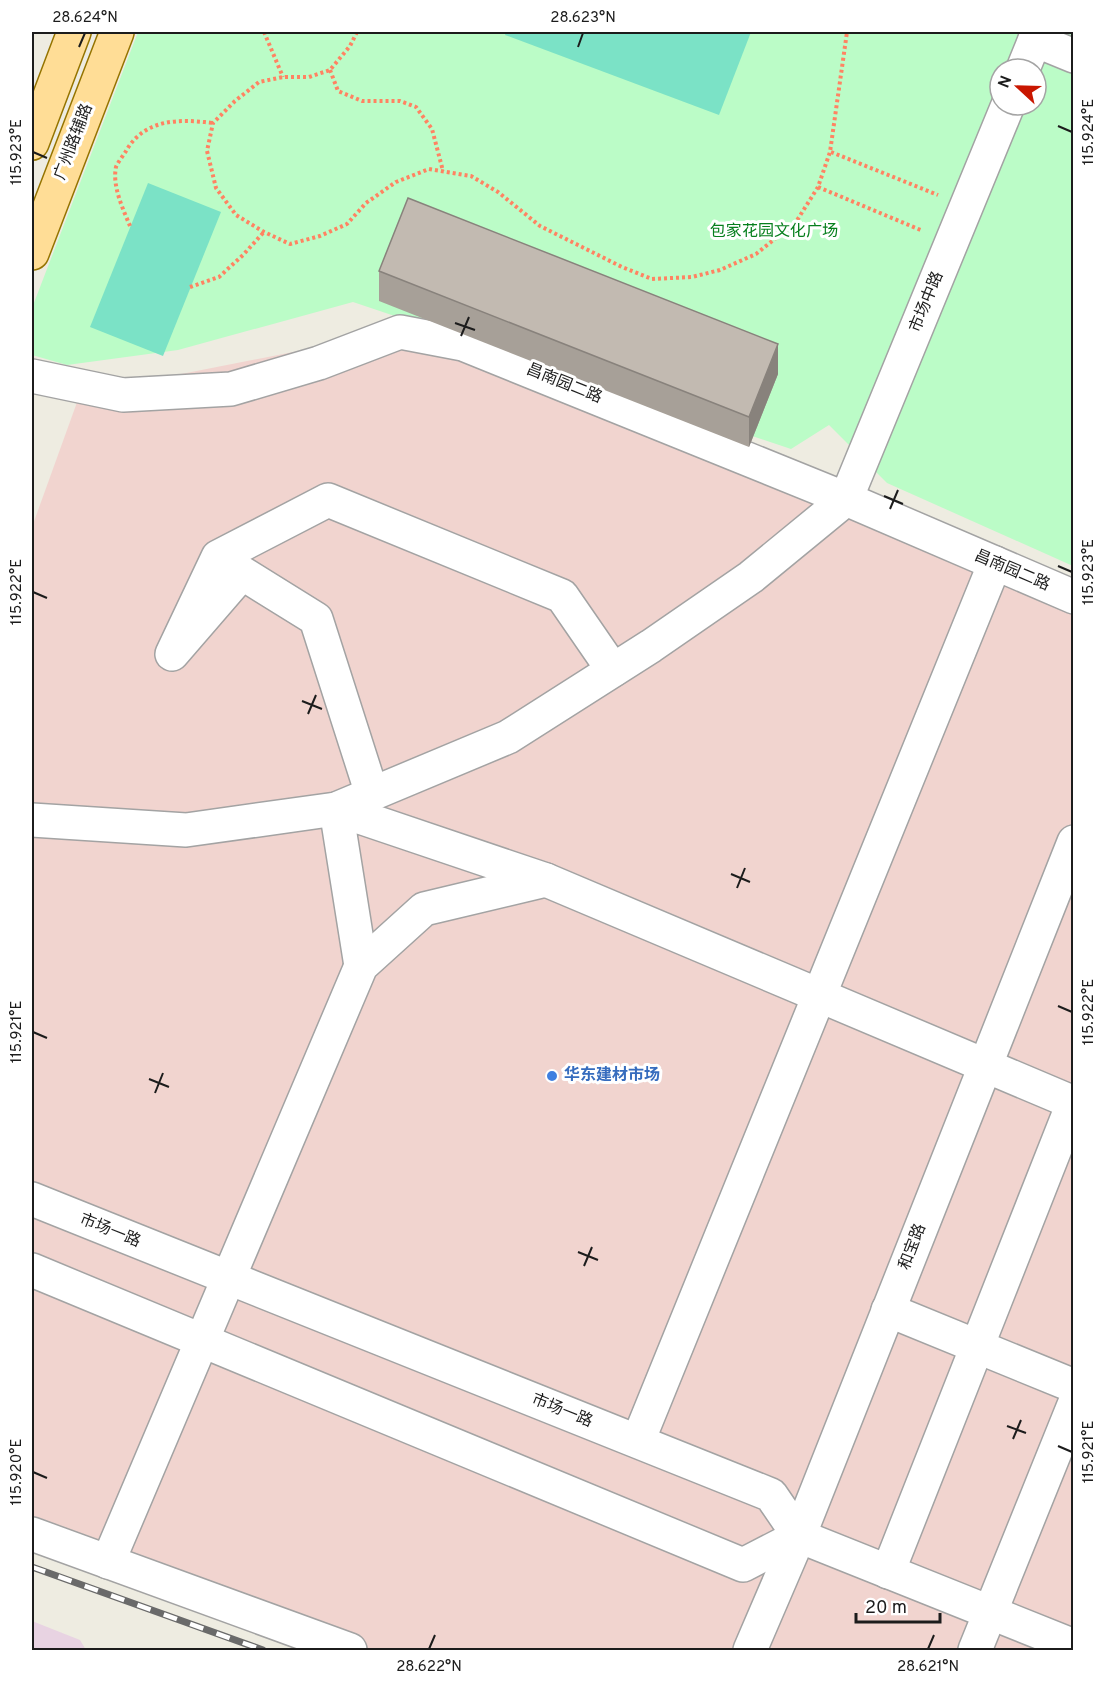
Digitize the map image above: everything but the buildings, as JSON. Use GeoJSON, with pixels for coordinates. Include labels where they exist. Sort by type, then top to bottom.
{"type":"FeatureCollection","features":[{"type":"Feature","properties":{"kind":"main road"},"geometry":{"type":"LineString","coordinates":[[32,142],[74,32]]}},
{"type":"Feature","properties":{"kind":"main road","name":"广州路辅路"},"geometry":{"type":"LineString","coordinates":[[32,253],[117,32]]}},
{"type":"Feature","properties":{"kind":"street"},"geometry":{"type":"LineString","coordinates":[[1032,47],[1074,56]]}},
{"type":"Feature","properties":{"kind":"street","name":"市场中路"},"geometry":{"type":"LineString","coordinates":[[846,499],[1003,117]]}},
{"type":"Feature","properties":{"kind":"street","name":"昌南园二路"},"geometry":{"type":"LineString","coordinates":[[34,384],[123,395],[231,389],[319,363],[400,332],[464,344],[846,499],[1074,597]]}},
{"type":"Feature","properties":{"kind":"street"},"geometry":{"type":"LineString","coordinates":[[32,820],[186,830],[336,809],[508,737],[751,577],[846,499]]}},
{"type":"Feature","properties":{"kind":"street"},"geometry":{"type":"LineString","coordinates":[[372,794],[316,620],[242,573],[172,654],[218,557],[328,500],[562,596],[613,670]]}},
{"type":"Feature","properties":{"kind":"street"},"geometry":{"type":"LineString","coordinates":[[638,1441],[995,563]]}},
{"type":"Feature","properties":{"kind":"street"},"geometry":{"type":"LineString","coordinates":[[336,809],[546,880],[1073,1102],[888,1572]]}},
{"type":"Feature","properties":{"kind":"street"},"geometry":{"type":"LineString","coordinates":[[336,809],[361,966]]}},
{"type":"Feature","properties":{"kind":"street","name":"和宝路"},"geometry":{"type":"LineString","coordinates":[[750,1650],[800,1536],[984,1065],[1070,861]]}},
{"type":"Feature","properties":{"kind":"street"},"geometry":{"type":"LineString","coordinates":[[108,1562],[361,966],[424,909],[546,880]]}},
{"type":"Feature","properties":{"kind":"street","name":"市场一路"},"geometry":{"type":"LineString","coordinates":[[32,1199],[771,1495],[800,1536]]}},
{"type":"Feature","properties":{"kind":"street"},"geometry":{"type":"LineString","coordinates":[[32,1270],[743,1565],[800,1536],[1074,1646]]}},
{"type":"Feature","properties":{"kind":"street"},"geometry":{"type":"LineString","coordinates":[[888,1310],[1074,1386]]}},
{"type":"Feature","properties":{"kind":"street"},"geometry":{"type":"LineString","coordinates":[[975,1650],[1074,1405]]}},
{"type":"Feature","properties":{"kind":"street"},"geometry":{"type":"LineString","coordinates":[[32,1534],[350,1650]]}},
{"type":"Feature","properties":{"kind":"path"},"geometry":{"type":"LineString","coordinates":[[264,32],[283,77]]}},
{"type":"Feature","properties":{"kind":"path"},"geometry":{"type":"LineString","coordinates":[[357,32],[350,46],[330,70],[309,77],[283,77],[259,82],[213,123],[207,151],[216,188],[236,214],[264,232],[290,244],[320,236],[347,224],[366,203],[396,182],[429,168],[471,176],[498,192],[540,226],[622,267],[652,279],[692,278],[720,270],[756,254],[796,222],[818,187],[830,152],[847,32]]}},
{"type":"Feature","properties":{"kind":"path"},"geometry":{"type":"LineString","coordinates":[[330,70],[338,90],[362,101],[400,101],[416,107],[432,129],[443,171]]}},
{"type":"Feature","properties":{"kind":"path"},"geometry":{"type":"LineString","coordinates":[[130,226],[118,196],[117,167],[133,139],[155,125],[184,119],[213,123]]}},
{"type":"Feature","properties":{"kind":"path"},"geometry":{"type":"LineString","coordinates":[[830,152],[966,207]]}},
{"type":"Feature","properties":{"kind":"path"},"geometry":{"type":"LineString","coordinates":[[818,187],[952,242]]}},
{"type":"Feature","properties":{"kind":"path"},"geometry":{"type":"LineString","coordinates":[[190,287],[219,276],[264,232]]}},
{"type":"Feature","properties":{"kind":"shaded area","name":"华东建材市场"},"geometry":{"type":"Polygon","coordinates":[[[395,332],[1073,605],[1073,1650],[314,1650],[32,1547],[32,527],[80,394],[395,332]]]}},
{"type":"Feature","properties":{"kind":"shaded area"},"geometry":{"type":"Polygon","coordinates":[[[32,1621],[80,1640],[86,1650],[32,1650],[32,1621]]]}},
{"type":"Feature","properties":{"kind":"green space","name":"包家花园文化广场"},"geometry":{"type":"Polygon","coordinates":[[[138,32],[1073,32],[1073,566],[887,483],[829,425],[791,449],[353,302],[178,350],[67,365],[32,355],[32,308],[138,32]]]}},
{"type":"Feature","properties":{"kind":"green space"},"geometry":{"type":"Polygon","coordinates":[[[506,32],[751,32],[719,115],[505,35],[506,32]]]}},
{"type":"Feature","properties":{"kind":"green space"},"geometry":{"type":"Polygon","coordinates":[[[148,183],[221,212],[163,356],[90,327],[148,183]]]}},
{"type":"Feature","properties":{"kind":"railway"},"geometry":{"type":"LineString","coordinates":[[32,1567],[263,1650]]}},
{"type":"Feature","properties":{"kind":"place","name":"华东建材市场"},"geometry":{"type":"Point","coordinates":[552,1076]}}]}
